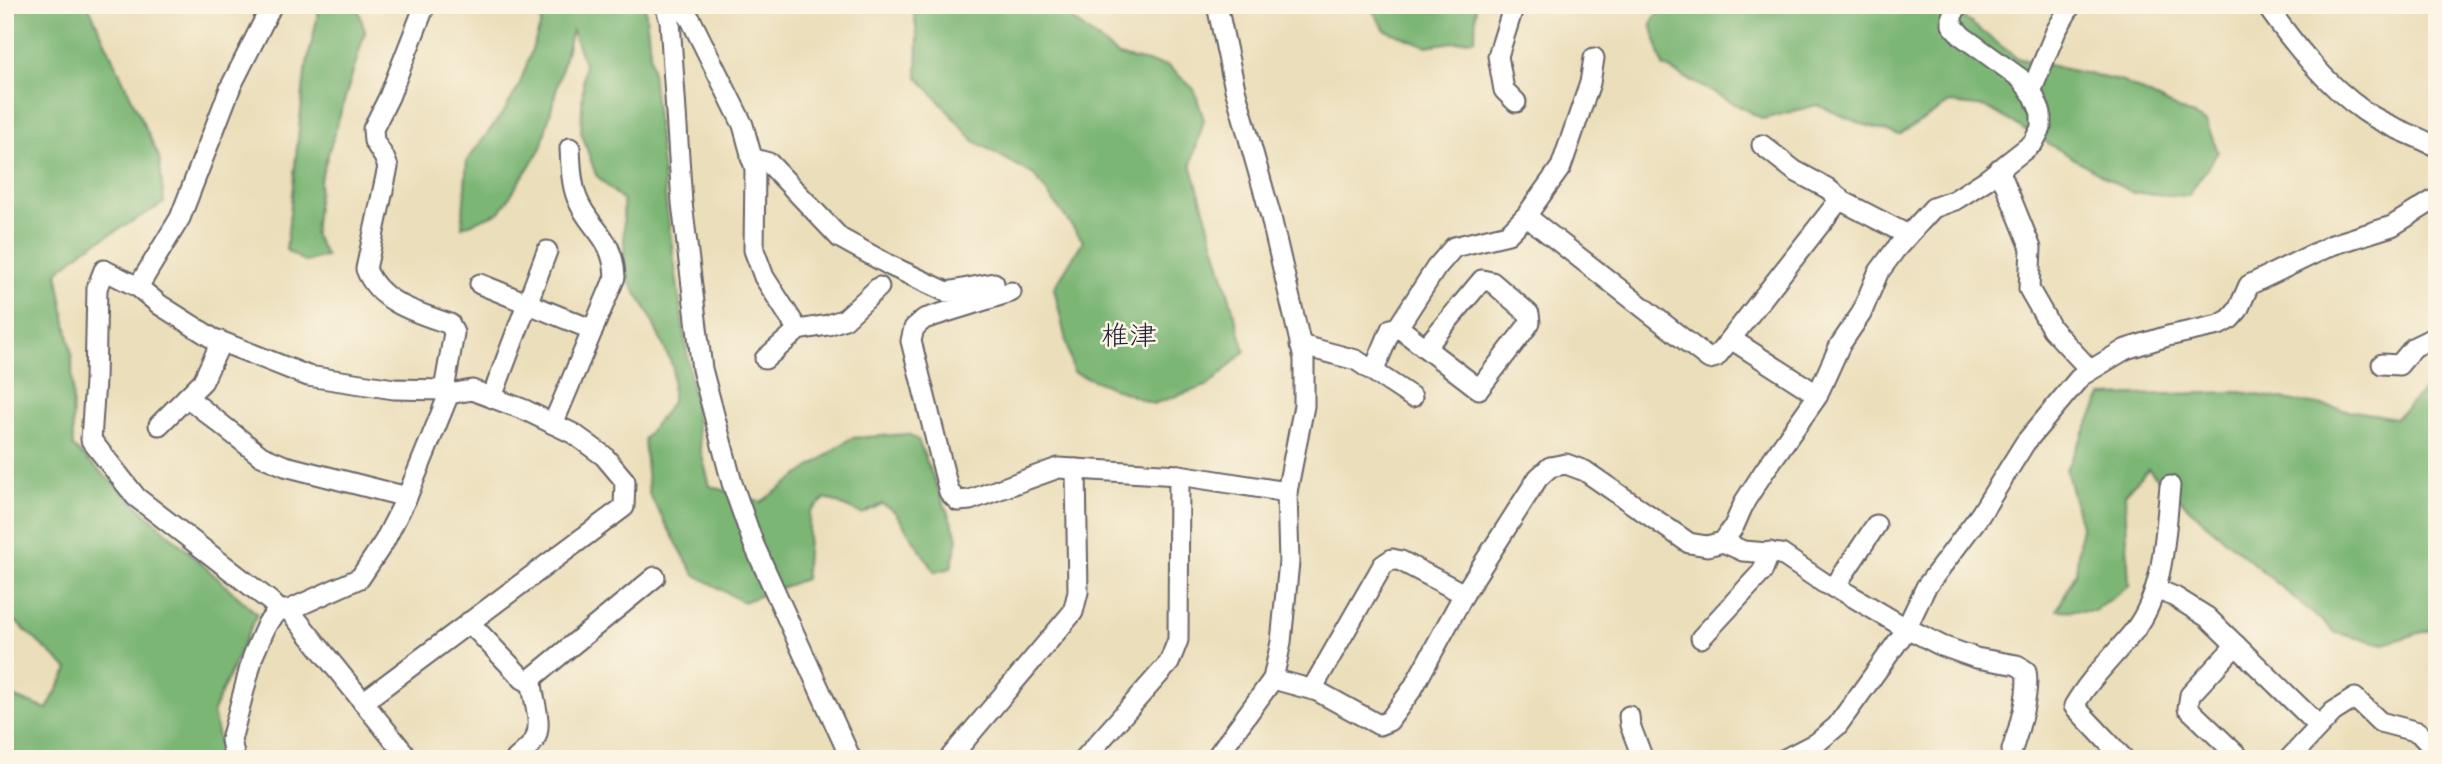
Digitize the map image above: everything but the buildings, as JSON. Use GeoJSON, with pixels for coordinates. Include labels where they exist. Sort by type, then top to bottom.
{"type":"FeatureCollection","features":[{"type":"Feature","properties":{"kind":"street"},"geometry":{"type":"LineString","coordinates":[[138,287],[180,218],[231,86],[272,5]]}},
{"type":"Feature","properties":{"kind":"street"},"geometry":{"type":"LineString","coordinates":[[235,759],[231,740],[253,656],[267,624],[284,610],[360,578],[384,542],[407,496],[447,392],[454,333],[450,324],[387,298],[370,281],[366,269],[388,167],[374,141],[373,129],[389,97],[425,5]]}},
{"type":"Feature","properties":{"kind":"street"},"geometry":{"type":"LineString","coordinates":[[665,5],[670,21],[682,203],[702,369],[732,483],[754,545],[850,759]]}},
{"type":"Feature","properties":{"kind":"street"},"geometry":{"type":"LineString","coordinates":[[680,5],[691,20],[743,125],[755,169],[754,250],[764,277],[798,330]]}},
{"type":"Feature","properties":{"kind":"street"},"geometry":{"type":"LineString","coordinates":[[1215,759],[1273,679],[1281,642],[1289,562],[1287,492],[1304,406],[1304,359],[1270,213],[1235,89],[1217,5]]}},
{"type":"Feature","properties":{"kind":"street"},"geometry":{"type":"LineString","coordinates":[[1514,5],[1498,56],[1504,90],[1516,102]]}},
{"type":"Feature","properties":{"kind":"street"},"geometry":{"type":"LineString","coordinates":[[1723,542],[1734,526],[1745,500],[1818,395],[1840,345],[1861,314],[1878,273],[1933,208],[1955,200],[1999,169],[2033,143],[2041,128],[2041,113],[2031,92],[2020,78],[1962,36],[1952,25],[1952,16],[1958,5]]}},
{"type":"Feature","properties":{"kind":"street"},"geometry":{"type":"LineString","coordinates":[[2031,92],[2056,31],[2071,5]]}},
{"type":"Feature","properties":{"kind":"street"},"geometry":{"type":"LineString","coordinates":[[2266,5],[2339,91],[2365,112],[2437,147]]}},
{"type":"Feature","properties":{"kind":"street"},"geometry":{"type":"LineString","coordinates":[[1374,370],[1391,329],[1398,327],[1415,299],[1454,247],[1508,234],[1526,216],[1561,167],[1590,83],[1594,58]]}},
{"type":"Feature","properties":{"kind":"street"},"geometry":{"type":"LineString","coordinates":[[1762,145],[1795,172],[1908,235]]}},
{"type":"Feature","properties":{"kind":"street"},"geometry":{"type":"LineString","coordinates":[[553,424],[615,277],[615,260],[605,239],[578,200],[572,180],[570,148]]}},
{"type":"Feature","properties":{"kind":"street"},"geometry":{"type":"LineString","coordinates":[[751,158],[769,163],[840,238],[891,267],[947,292],[1003,288],[924,319],[914,328],[911,341],[949,492],[958,501],[970,500],[1058,468],[1179,475],[1287,492]]}},
{"type":"Feature","properties":{"kind":"street"},"geometry":{"type":"LineString","coordinates":[[1999,169],[2031,248],[2029,289],[2052,329],[2091,370]]}},
{"type":"Feature","properties":{"kind":"street"},"geometry":{"type":"LineString","coordinates":[[1785,759],[1818,742],[1837,726],[1907,628],[1926,587],[1980,515],[2025,443],[2081,376],[2126,349],[2219,325],[2230,319],[2238,310],[2249,285],[2332,245],[2392,226],[2437,198]]}},
{"type":"Feature","properties":{"kind":"street"},"geometry":{"type":"LineString","coordinates":[[1526,216],[1709,359],[1716,357],[1731,339],[1840,199]]}},
{"type":"Feature","properties":{"kind":"street"},"geometry":{"type":"LineString","coordinates":[[492,397],[547,251]]}},
{"type":"Feature","properties":{"kind":"street"},"geometry":{"type":"LineString","coordinates":[[363,702],[624,507],[625,481],[604,456],[574,434],[492,397],[472,390],[447,392],[394,389],[308,376],[221,342],[160,305],[138,287],[106,270],[101,273],[97,288],[91,440],[136,497],[284,610],[409,759]]}},
{"type":"Feature","properties":{"kind":"street"},"geometry":{"type":"LineString","coordinates":[[1398,327],[1479,389],[1527,328],[1530,322],[1529,314],[1492,282],[1482,280],[1426,347]]}},
{"type":"Feature","properties":{"kind":"street"},"geometry":{"type":"LineString","coordinates":[[480,284],[593,330]]}},
{"type":"Feature","properties":{"kind":"street"},"geometry":{"type":"LineString","coordinates":[[765,359],[798,330],[845,319],[879,287]]}},
{"type":"Feature","properties":{"kind":"street"},"geometry":{"type":"LineString","coordinates":[[2382,364],[2399,365],[2414,347],[2437,336]]}},
{"type":"Feature","properties":{"kind":"street"},"geometry":{"type":"LineString","coordinates":[[1731,339],[1818,395]]}},
{"type":"Feature","properties":{"kind":"street"},"geometry":{"type":"LineString","coordinates":[[159,425],[203,381],[221,342]]}},
{"type":"Feature","properties":{"kind":"street"},"geometry":{"type":"LineString","coordinates":[[1300,345],[1356,360],[1412,397]]}},
{"type":"Feature","properties":{"kind":"street"},"geometry":{"type":"LineString","coordinates":[[187,397],[261,456],[285,466],[407,496]]}},
{"type":"Feature","properties":{"kind":"street"},"geometry":{"type":"LineString","coordinates":[[1273,679],[1312,689],[1379,725],[1389,721],[1413,688],[1464,594],[1538,478],[1550,467],[1566,464],[1586,471],[1689,543],[1707,546],[1723,542],[1743,551],[1781,554],[1824,583],[1942,646],[1976,658],[2017,665],[2026,671],[2028,680],[2012,750]]}},
{"type":"Feature","properties":{"kind":"street"},"geometry":{"type":"LineString","coordinates":[[948,759],[1073,612],[1079,592],[1076,469]]}},
{"type":"Feature","properties":{"kind":"street"},"geometry":{"type":"LineString","coordinates":[[1084,759],[1169,663],[1178,640],[1179,475]]}},
{"type":"Feature","properties":{"kind":"street"},"geometry":{"type":"LineString","coordinates":[[2121,758],[2074,706],[2136,628],[2156,589],[2166,532],[2170,486]]}},
{"type":"Feature","properties":{"kind":"street"},"geometry":{"type":"LineString","coordinates":[[1834,588],[1876,525]]}},
{"type":"Feature","properties":{"kind":"street"},"geometry":{"type":"LineString","coordinates":[[1701,638],[1762,572],[1770,552]]}},
{"type":"Feature","properties":{"kind":"street"},"geometry":{"type":"LineString","coordinates":[[1312,689],[1382,565],[1392,559],[1401,561],[1464,594]]}},
{"type":"Feature","properties":{"kind":"street"},"geometry":{"type":"LineString","coordinates":[[516,759],[535,740],[539,727],[532,678],[655,577]]}},
{"type":"Feature","properties":{"kind":"street"},"geometry":{"type":"LineString","coordinates":[[2156,589],[2175,597],[2207,617],[2319,726]]}},
{"type":"Feature","properties":{"kind":"street"},"geometry":{"type":"LineString","coordinates":[[469,622],[523,679],[532,684]]}},
{"type":"Feature","properties":{"kind":"street"},"geometry":{"type":"LineString","coordinates":[[2236,645],[2190,695],[2188,708],[2241,759]]}},
{"type":"Feature","properties":{"kind":"street"},"geometry":{"type":"LineString","coordinates":[[2289,759],[2333,712],[2355,698],[2380,722],[2418,732],[2437,752]]}},
{"type":"Feature","properties":{"kind":"street"},"geometry":{"type":"LineString","coordinates":[[1629,716],[1643,759]]}},
{"type":"Feature","properties":{"kind":"green space"},"geometry":{"type":"Polygon","coordinates":[[[5,5],[88,5],[159,157],[164,203],[85,249],[57,272],[72,356],[73,447],[257,614],[213,711],[222,759],[5,759],[5,694],[47,709],[68,669],[5,612],[5,5]]]}},
{"type":"Feature","properties":{"kind":"green space"},"geometry":{"type":"Polygon","coordinates":[[[314,5],[357,5],[365,32],[320,181],[314,234],[326,256],[305,262],[286,250],[305,73],[319,10],[314,5]]]}},
{"type":"Feature","properties":{"kind":"green space"},"geometry":{"type":"Polygon","coordinates":[[[541,5],[645,5],[666,204],[701,452],[710,486],[761,502],[851,438],[908,434],[918,440],[958,538],[951,568],[935,572],[895,512],[882,504],[862,514],[826,498],[810,512],[805,579],[743,602],[694,574],[649,494],[644,439],[672,402],[673,367],[648,312],[625,275],[623,201],[596,175],[581,132],[584,63],[572,30],[541,148],[500,212],[462,227],[467,160],[505,110],[519,86],[541,24],[541,5]]]}},
{"type":"Feature","properties":{"kind":"green space"},"geometry":{"type":"Polygon","coordinates":[[[913,5],[1054,5],[1119,56],[1168,66],[1194,89],[1204,120],[1191,164],[1245,351],[1209,385],[1153,404],[1073,372],[1054,288],[1083,241],[1034,175],[974,141],[917,76],[918,42],[913,5]]]}},
{"type":"Feature","properties":{"kind":"green space"},"geometry":{"type":"Polygon","coordinates":[[[1369,5],[1476,5],[1475,39],[1426,46],[1385,30],[1369,5]]]}},
{"type":"Feature","properties":{"kind":"green space"},"geometry":{"type":"Polygon","coordinates":[[[1661,5],[1947,5],[2017,58],[2123,82],[2206,122],[2218,152],[2188,196],[2133,193],[1986,107],[1950,103],[1899,135],[1859,123],[1817,105],[1763,119],[1663,66],[1651,24],[1661,5]]]}},
{"type":"Feature","properties":{"kind":"green space"},"geometry":{"type":"Polygon","coordinates":[[[2437,378],[2436,628],[2384,644],[2336,633],[2203,521],[2148,469],[2125,494],[2129,586],[2094,611],[2057,610],[2076,572],[2081,526],[2066,469],[2102,396],[2240,392],[2396,418],[2437,378]]]}},
{"type":"Feature","properties":{"kind":"district","name":"椎津"},"geometry":{"type":"Point","coordinates":[1129,335]}}]}
